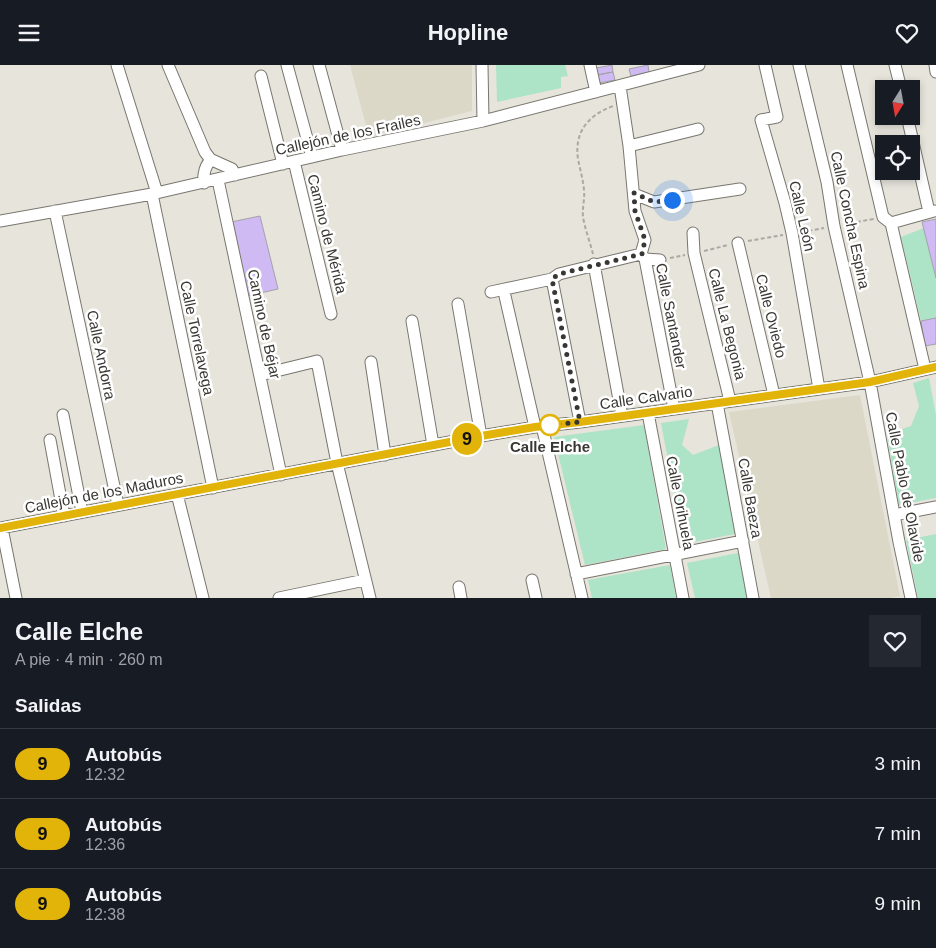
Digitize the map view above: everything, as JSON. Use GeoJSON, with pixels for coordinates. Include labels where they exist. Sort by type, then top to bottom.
{"type":"FeatureCollection","features":[{"type":"Feature","properties":{"kind":"street","name":"Calle Torrelavega"},"geometry":{"type":"LineString","coordinates":[[117,65],[154,193],[213,488]]}},
{"type":"Feature","properties":{"kind":"street"},"geometry":{"type":"LineString","coordinates":[[168,65],[205,152],[211,160],[232,169],[235,175]]}},
{"type":"Feature","properties":{"kind":"street"},"geometry":{"type":"LineString","coordinates":[[287,65],[312,157]]}},
{"type":"Feature","properties":{"kind":"street"},"geometry":{"type":"LineString","coordinates":[[319,65],[342,150]]}},
{"type":"Feature","properties":{"kind":"street"},"geometry":{"type":"LineString","coordinates":[[482,65],[483,121]]}},
{"type":"Feature","properties":{"kind":"street"},"geometry":{"type":"LineString","coordinates":[[590,65],[596,92]]}},
{"type":"Feature","properties":{"kind":"street"},"geometry":{"type":"LineString","coordinates":[[653,65],[656,77]]}},
{"type":"Feature","properties":{"kind":"street","name":"Callejón de los Frailes"},"geometry":{"type":"LineString","coordinates":[[0,221],[204,183],[342,150],[483,121],[699,65]]}},
{"type":"Feature","properties":{"kind":"street","name":"Calle León"},"geometry":{"type":"LineString","coordinates":[[765,65],[776,117],[761,120],[792,233],[818,389]]}},
{"type":"Feature","properties":{"kind":"street","name":"Calle Concha Espina"},"geometry":{"type":"LineString","coordinates":[[800,65],[827,182],[834,226],[870,382]]}},
{"type":"Feature","properties":{"kind":"street"},"geometry":{"type":"LineString","coordinates":[[847,65],[887,220],[931,368]]}},
{"type":"Feature","properties":{"kind":"street"},"geometry":{"type":"LineString","coordinates":[[896,65],[899,80]]}},
{"type":"Feature","properties":{"kind":"street"},"geometry":{"type":"LineString","coordinates":[[935,65],[936,72]]}},
{"type":"Feature","properties":{"kind":"street","name":"Camino de Mérida"},"geometry":{"type":"LineString","coordinates":[[261,76],[332,315]]}},
{"type":"Feature","properties":{"kind":"street","name":"Calle Santander"},"geometry":{"type":"LineString","coordinates":[[620,86],[629,146],[635,211],[645,240],[643,256],[674,409]]}},
{"type":"Feature","properties":{"kind":"street"},"geometry":{"type":"LineString","coordinates":[[887,220],[932,211],[909,125]]}},
{"type":"Feature","properties":{"kind":"street"},"geometry":{"type":"LineString","coordinates":[[629,146],[698,129]]}},
{"type":"Feature","properties":{"kind":"street"},"geometry":{"type":"LineString","coordinates":[[204,183],[203,177],[211,160]]}},
{"type":"Feature","properties":{"kind":"street","name":"Camino de Béjar"},"geometry":{"type":"LineString","coordinates":[[218,179],[281,475]]}},
{"type":"Feature","properties":{"kind":"street"},"geometry":{"type":"LineString","coordinates":[[634,193],[654,202],[740,189]]}},
{"type":"Feature","properties":{"kind":"street","name":"Calle Andorra"},"geometry":{"type":"LineString","coordinates":[[55,211],[118,505]]}},
{"type":"Feature","properties":{"kind":"street","name":"Calle La Begonia"},"geometry":{"type":"LineString","coordinates":[[693,233],[694,253],[730,401]]}},
{"type":"Feature","properties":{"kind":"street","name":"Calle Oviedo"},"geometry":{"type":"LineString","coordinates":[[738,243],[774,395]]}},
{"type":"Feature","properties":{"kind":"street"},"geometry":{"type":"LineString","coordinates":[[491,292],[552,279],[559,274],[594,264],[643,256],[660,260]]}},
{"type":"Feature","properties":{"kind":"street"},"geometry":{"type":"LineString","coordinates":[[594,264],[622,417]]}},
{"type":"Feature","properties":{"kind":"street"},"geometry":{"type":"LineString","coordinates":[[552,279],[580,422]]}},
{"type":"Feature","properties":{"kind":"street"},"geometry":{"type":"LineString","coordinates":[[505,296],[582,598]]}},
{"type":"Feature","properties":{"kind":"street"},"geometry":{"type":"LineString","coordinates":[[458,304],[481,436]]}},
{"type":"Feature","properties":{"kind":"street"},"geometry":{"type":"LineString","coordinates":[[412,321],[433,445]]}},
{"type":"Feature","properties":{"kind":"street"},"geometry":{"type":"LineString","coordinates":[[260,375],[317,361],[337,463],[370,598]]}},
{"type":"Feature","properties":{"kind":"street"},"geometry":{"type":"LineString","coordinates":[[371,362],[385,455]]}},
{"type":"Feature","properties":{"kind":"street","name":"Calle Calvario"},"geometry":{"type":"LineString","coordinates":[[213,488],[481,436],[870,382],[931,368]]}},
{"type":"Feature","properties":{"kind":"street","name":"Calle Pablo de Olavide"},"geometry":{"type":"LineString","coordinates":[[870,382],[910,598]]}},
{"type":"Feature","properties":{"kind":"street","name":"Calle Baeza"},"geometry":{"type":"LineString","coordinates":[[717,403],[754,598]]}},
{"type":"Feature","properties":{"kind":"street","name":"Calle Orihuela"},"geometry":{"type":"LineString","coordinates":[[648,413],[684,598]]}},
{"type":"Feature","properties":{"kind":"street"},"geometry":{"type":"LineString","coordinates":[[63,415],[82,512]]}},
{"type":"Feature","properties":{"kind":"street"},"geometry":{"type":"LineString","coordinates":[[50,440],[64,516]]}},
{"type":"Feature","properties":{"kind":"street","name":"Callejón de los Maduros"},"geometry":{"type":"LineString","coordinates":[[1,528],[213,488]]}},
{"type":"Feature","properties":{"kind":"street"},"geometry":{"type":"LineString","coordinates":[[177,494],[202,598]]}},
{"type":"Feature","properties":{"kind":"street"},"geometry":{"type":"LineString","coordinates":[[894,515],[936,507]]}},
{"type":"Feature","properties":{"kind":"street"},"geometry":{"type":"LineString","coordinates":[[1,528],[16,598]]}},
{"type":"Feature","properties":{"kind":"street"},"geometry":{"type":"LineString","coordinates":[[576,574],[743,541]]}},
{"type":"Feature","properties":{"kind":"street"},"geometry":{"type":"LineString","coordinates":[[279,598],[366,580]]}},
{"type":"Feature","properties":{"kind":"street"},"geometry":{"type":"LineString","coordinates":[[532,580],[536,598]]}},
{"type":"Feature","properties":{"kind":"path"},"geometry":{"type":"LineString","coordinates":[[594,264],[583,217],[584,188],[578,157],[578,144],[581,131],[596,113],[622,103]]}},
{"type":"Feature","properties":{"kind":"path"},"geometry":{"type":"LineString","coordinates":[[834,226],[887,220]]}},
{"type":"Feature","properties":{"kind":"shaded area"},"geometry":{"type":"Polygon","coordinates":[[[350,65],[472,65],[472,111],[369,137],[350,65]]]}},
{"type":"Feature","properties":{"kind":"shaded area"},"geometry":{"type":"Polygon","coordinates":[[[860,395],[900,596],[891,598],[771,598],[729,412],[860,395]]]}},
{"type":"Feature","properties":{"kind":"green space"},"geometry":{"type":"Polygon","coordinates":[[[496,65],[565,65],[568,76],[561,77],[561,88],[497,102],[496,65]]]}},
{"type":"Feature","properties":{"kind":"green space"},"geometry":{"type":"Polygon","coordinates":[[[924,228],[936,278],[936,318],[921,321],[901,237],[924,228]]]}},
{"type":"Feature","properties":{"kind":"green space"},"geometry":{"type":"Polygon","coordinates":[[[929,378],[936,415],[936,498],[899,505],[887,434],[911,426],[919,406],[913,383],[929,378]]]}},
{"type":"Feature","properties":{"kind":"green space"},"geometry":{"type":"Polygon","coordinates":[[[689,419],[682,445],[693,455],[719,445],[735,534],[684,544],[661,423],[689,419]]]}},
{"type":"Feature","properties":{"kind":"green space"},"geometry":{"type":"Polygon","coordinates":[[[644,425],[666,549],[585,565],[554,437],[644,425]]]}},
{"type":"Feature","properties":{"kind":"green space"},"geometry":{"type":"Polygon","coordinates":[[[936,534],[936,598],[918,598],[906,540],[936,534]]]}},
{"type":"Feature","properties":{"kind":"green space"},"geometry":{"type":"Polygon","coordinates":[[[738,553],[747,598],[695,598],[687,563],[738,553]]]}},
{"type":"Feature","properties":{"kind":"green space"},"geometry":{"type":"Polygon","coordinates":[[[670,565],[676,598],[592,598],[588,580],[670,565]]]}},
{"type":"Feature","properties":{"kind":"building"},"geometry":{"type":"Polygon","coordinates":[[[612,65],[613,72],[597,75],[596,68],[612,65]]]}},
{"type":"Feature","properties":{"kind":"building"},"geometry":{"type":"Polygon","coordinates":[[[648,65],[649,72],[631,76],[629,69],[648,65]]]}},
{"type":"Feature","properties":{"kind":"building"},"geometry":{"type":"Polygon","coordinates":[[[613,72],[615,80],[599,83],[597,75],[613,72]]]}},
{"type":"Feature","properties":{"kind":"building"},"geometry":{"type":"Polygon","coordinates":[[[260,216],[278,289],[247,296],[231,222],[260,216]]]}},
{"type":"Feature","properties":{"kind":"building"},"geometry":{"type":"Polygon","coordinates":[[[936,219],[936,278],[922,222],[936,219]]]}},
{"type":"Feature","properties":{"kind":"building"},"geometry":{"type":"Polygon","coordinates":[[[936,318],[936,344],[925,346],[921,321],[936,318]]]}},
{"type":"Feature","properties":{"kind":"bus line","name":"9"},"geometry":{"type":"LineString","coordinates":[[0,528],[481,436],[870,382],[936,367]]}},
{"type":"Feature","properties":{"kind":"place","name":"Calle Elche"},"geometry":{"type":"Point","coordinates":[550,425]}},
{"type":"Feature","properties":{"kind":"route"},"geometry":{"type":"LineString","coordinates":[[550,425],[580,422],[552,279],[559,274],[594,264],[642,254],[645,240],[635,211],[634,193],[654,202],[672,200]]}}]}
